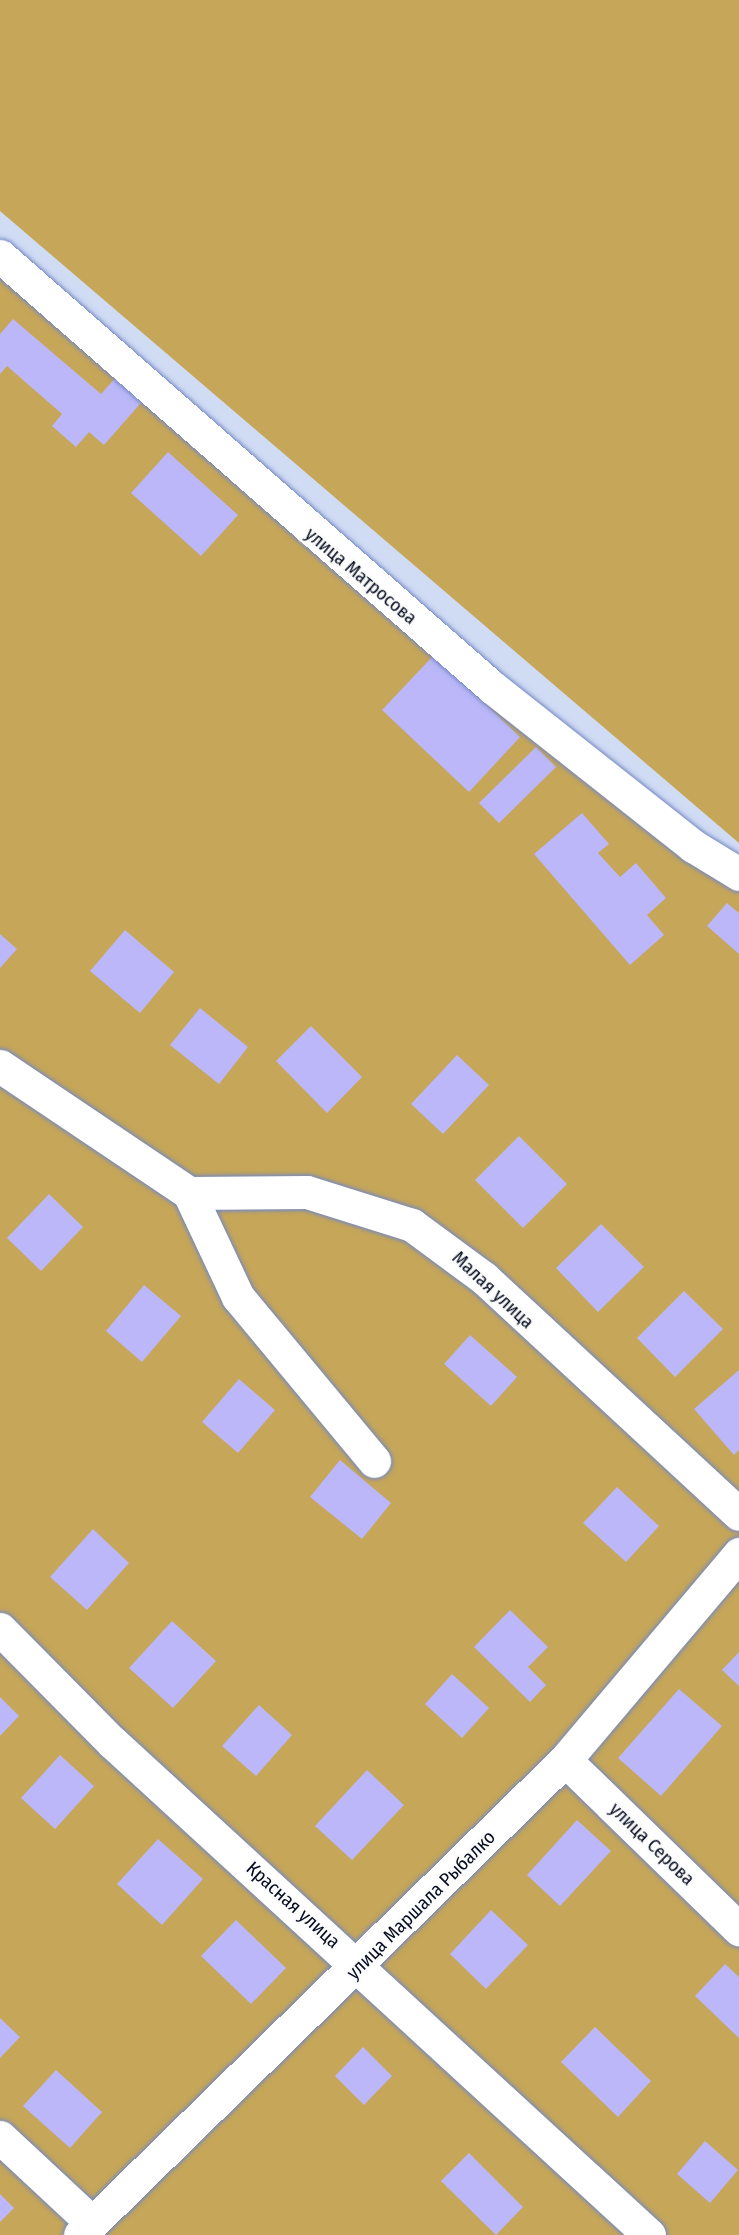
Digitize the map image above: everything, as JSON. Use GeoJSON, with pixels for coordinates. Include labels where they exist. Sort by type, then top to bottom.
{"type":"FeatureCollection","features":[{"type":"Feature","properties":{"kind":"street","name":"улица Матросова"},"geometry":{"type":"LineString","coordinates":[[0,256],[493,688],[693,846],[739,874]]}},
{"type":"Feature","properties":{"kind":"street"},"geometry":{"type":"LineString","coordinates":[[0,1066],[189,1193],[237,1297],[373,1461]]}},
{"type":"Feature","properties":{"kind":"street","name":"Малая улица"},"geometry":{"type":"LineString","coordinates":[[189,1193],[307,1192],[412,1225],[484,1278],[739,1514]]}},
{"type":"Feature","properties":{"kind":"street","name":"улица Маршала Рыбалко"},"geometry":{"type":"LineString","coordinates":[[85,2228],[360,1966],[565,1760],[739,1554]]}},
{"type":"Feature","properties":{"kind":"street","name":"Красная улица"},"geometry":{"type":"LineString","coordinates":[[0,1629],[112,1742],[360,1966],[649,2235]]}},
{"type":"Feature","properties":{"kind":"street","name":"улица Серова"},"geometry":{"type":"LineString","coordinates":[[565,1760],[739,1929]]}},
{"type":"Feature","properties":{"kind":"street"},"geometry":{"type":"LineString","coordinates":[[0,2137],[85,2228]]}},
{"type":"Feature","properties":{"kind":"shaded area"},"geometry":{"type":"Polygon","coordinates":[[[0,0],[739,0],[739,843],[0,211],[0,0]]]}},
{"type":"Feature","properties":{"kind":"shaded area"},"geometry":{"type":"Polygon","coordinates":[[[0,270],[147,396],[739,864],[739,2235],[0,2235],[0,270]]]}},
{"type":"Feature","properties":{"kind":"building"},"geometry":{"type":"Polygon","coordinates":[[[13,319],[101,394],[120,373],[147,396],[104,445],[89,432],[76,447],[52,426],[62,414],[7,366],[0,374],[0,334],[13,319]]]}},
{"type":"Feature","properties":{"kind":"building"},"geometry":{"type":"Polygon","coordinates":[[[168,452],[238,515],[201,556],[131,493],[168,452]]]}},
{"type":"Feature","properties":{"kind":"building"},"geometry":{"type":"Polygon","coordinates":[[[434,655],[520,737],[469,792],[382,710],[434,655]]]}},
{"type":"Feature","properties":{"kind":"building"},"geometry":{"type":"Polygon","coordinates":[[[536,747],[556,767],[499,823],[479,803],[536,747]]]}},
{"type":"Feature","properties":{"kind":"building"},"geometry":{"type":"Polygon","coordinates":[[[582,813],[609,844],[598,853],[620,877],[636,863],[666,898],[647,915],[664,935],[630,965],[534,854],[582,813]]]}},
{"type":"Feature","properties":{"kind":"building"},"geometry":{"type":"Polygon","coordinates":[[[727,903],[739,913],[739,954],[707,926],[727,903]]]}},
{"type":"Feature","properties":{"kind":"building"},"geometry":{"type":"Polygon","coordinates":[[[125,930],[174,972],[140,1013],[90,971],[125,930]]]}},
{"type":"Feature","properties":{"kind":"building"},"geometry":{"type":"Polygon","coordinates":[[[0,934],[17,949],[0,968],[0,934]]]}},
{"type":"Feature","properties":{"kind":"building"},"geometry":{"type":"Polygon","coordinates":[[[200,1008],[248,1047],[219,1084],[170,1045],[200,1008]]]}},
{"type":"Feature","properties":{"kind":"building"},"geometry":{"type":"Polygon","coordinates":[[[311,1026],[362,1077],[327,1113],[276,1061],[311,1026]]]}},
{"type":"Feature","properties":{"kind":"building"},"geometry":{"type":"Polygon","coordinates":[[[457,1055],[489,1085],[443,1134],[411,1104],[457,1055]]]}},
{"type":"Feature","properties":{"kind":"building"},"geometry":{"type":"Polygon","coordinates":[[[519,1136],[567,1184],[523,1228],[475,1180],[519,1136]]]}},
{"type":"Feature","properties":{"kind":"building"},"geometry":{"type":"Polygon","coordinates":[[[49,1194],[83,1227],[41,1271],[7,1238],[49,1194]]]}},
{"type":"Feature","properties":{"kind":"building"},"geometry":{"type":"Polygon","coordinates":[[[601,1224],[644,1267],[598,1312],[556,1268],[601,1224]]]}},
{"type":"Feature","properties":{"kind":"building"},"geometry":{"type":"Polygon","coordinates":[[[144,1285],[181,1316],[142,1362],[106,1331],[144,1285]]]}},
{"type":"Feature","properties":{"kind":"building"},"geometry":{"type":"Polygon","coordinates":[[[684,1291],[723,1329],[675,1377],[637,1338],[684,1291]]]}},
{"type":"Feature","properties":{"kind":"building"},"geometry":{"type":"Polygon","coordinates":[[[470,1335],[517,1377],[491,1406],[444,1364],[470,1335]]]}},
{"type":"Feature","properties":{"kind":"building"},"geometry":{"type":"Polygon","coordinates":[[[739,1370],[739,1450],[734,1455],[694,1409],[739,1370]]]}},
{"type":"Feature","properties":{"kind":"building"},"geometry":{"type":"Polygon","coordinates":[[[239,1379],[275,1410],[238,1453],[202,1422],[239,1379]]]}},
{"type":"Feature","properties":{"kind":"building"},"geometry":{"type":"Polygon","coordinates":[[[340,1460],[391,1503],[362,1539],[310,1497],[340,1460]]]}},
{"type":"Feature","properties":{"kind":"building"},"geometry":{"type":"Polygon","coordinates":[[[617,1487],[659,1526],[626,1562],[583,1523],[617,1487]]]}},
{"type":"Feature","properties":{"kind":"building"},"geometry":{"type":"Polygon","coordinates":[[[93,1529],[129,1563],[87,1610],[50,1577],[93,1529]]]}},
{"type":"Feature","properties":{"kind":"building"},"geometry":{"type":"Polygon","coordinates":[[[510,1610],[548,1647],[528,1667],[546,1685],[530,1702],[474,1647],[510,1610]]]}},
{"type":"Feature","properties":{"kind":"building"},"geometry":{"type":"Polygon","coordinates":[[[172,1621],[216,1661],[173,1708],[129,1668],[172,1621]]]}},
{"type":"Feature","properties":{"kind":"building"},"geometry":{"type":"Polygon","coordinates":[[[739,1652],[739,1686],[722,1670],[739,1652]]]}},
{"type":"Feature","properties":{"kind":"building"},"geometry":{"type":"Polygon","coordinates":[[[452,1674],[489,1708],[462,1738],[425,1704],[452,1674]]]}},
{"type":"Feature","properties":{"kind":"building"},"geometry":{"type":"Polygon","coordinates":[[[679,1689],[722,1726],[661,1796],[618,1758],[679,1689]]]}},
{"type":"Feature","properties":{"kind":"building"},"geometry":{"type":"Polygon","coordinates":[[[0,1697],[19,1716],[0,1736],[0,1697]]]}},
{"type":"Feature","properties":{"kind":"building"},"geometry":{"type":"Polygon","coordinates":[[[259,1705],[292,1735],[256,1776],[222,1746],[259,1705]]]}},
{"type":"Feature","properties":{"kind":"building"},"geometry":{"type":"Polygon","coordinates":[[[60,1755],[94,1786],[55,1829],[21,1798],[60,1755]]]}},
{"type":"Feature","properties":{"kind":"building"},"geometry":{"type":"Polygon","coordinates":[[[367,1770],[404,1805],[352,1860],[315,1826],[367,1770]]]}},
{"type":"Feature","properties":{"kind":"building"},"geometry":{"type":"Polygon","coordinates":[[[577,1820],[611,1851],[560,1906],[527,1875],[577,1820]]]}},
{"type":"Feature","properties":{"kind":"building"},"geometry":{"type":"Polygon","coordinates":[[[158,1839],[203,1879],[162,1925],[117,1884],[158,1839]]]}},
{"type":"Feature","properties":{"kind":"building"},"geometry":{"type":"Polygon","coordinates":[[[491,1910],[528,1945],[486,1989],[450,1954],[491,1910]]]}},
{"type":"Feature","properties":{"kind":"building"},"geometry":{"type":"Polygon","coordinates":[[[236,1920],[286,1968],[251,2004],[201,1956],[236,1920]]]}},
{"type":"Feature","properties":{"kind":"building"},"geometry":{"type":"Polygon","coordinates":[[[725,1964],[739,1977],[739,2038],[695,1996],[725,1964]]]}},
{"type":"Feature","properties":{"kind":"building"},"geometry":{"type":"Polygon","coordinates":[[[0,2018],[20,2037],[0,2058],[0,2018]]]}},
{"type":"Feature","properties":{"kind":"building"},"geometry":{"type":"Polygon","coordinates":[[[595,2027],[651,2081],[618,2117],[561,2062],[595,2027]]]}},
{"type":"Feature","properties":{"kind":"building"},"geometry":{"type":"Polygon","coordinates":[[[363,2047],[392,2076],[364,2105],[335,2076],[363,2047]]]}},
{"type":"Feature","properties":{"kind":"building"},"geometry":{"type":"Polygon","coordinates":[[[56,2070],[102,2112],[70,2148],[23,2106],[56,2070]]]}},
{"type":"Feature","properties":{"kind":"building"},"geometry":{"type":"Polygon","coordinates":[[[705,2141],[738,2170],[710,2203],[677,2174],[705,2141]]]}},
{"type":"Feature","properties":{"kind":"building"},"geometry":{"type":"Polygon","coordinates":[[[469,2153],[523,2207],[496,2235],[441,2181],[469,2153]]]}},
{"type":"Feature","properties":{"kind":"building"},"geometry":{"type":"Polygon","coordinates":[[[0,2194],[14,2208],[0,2222],[0,2194]]]}}]}
